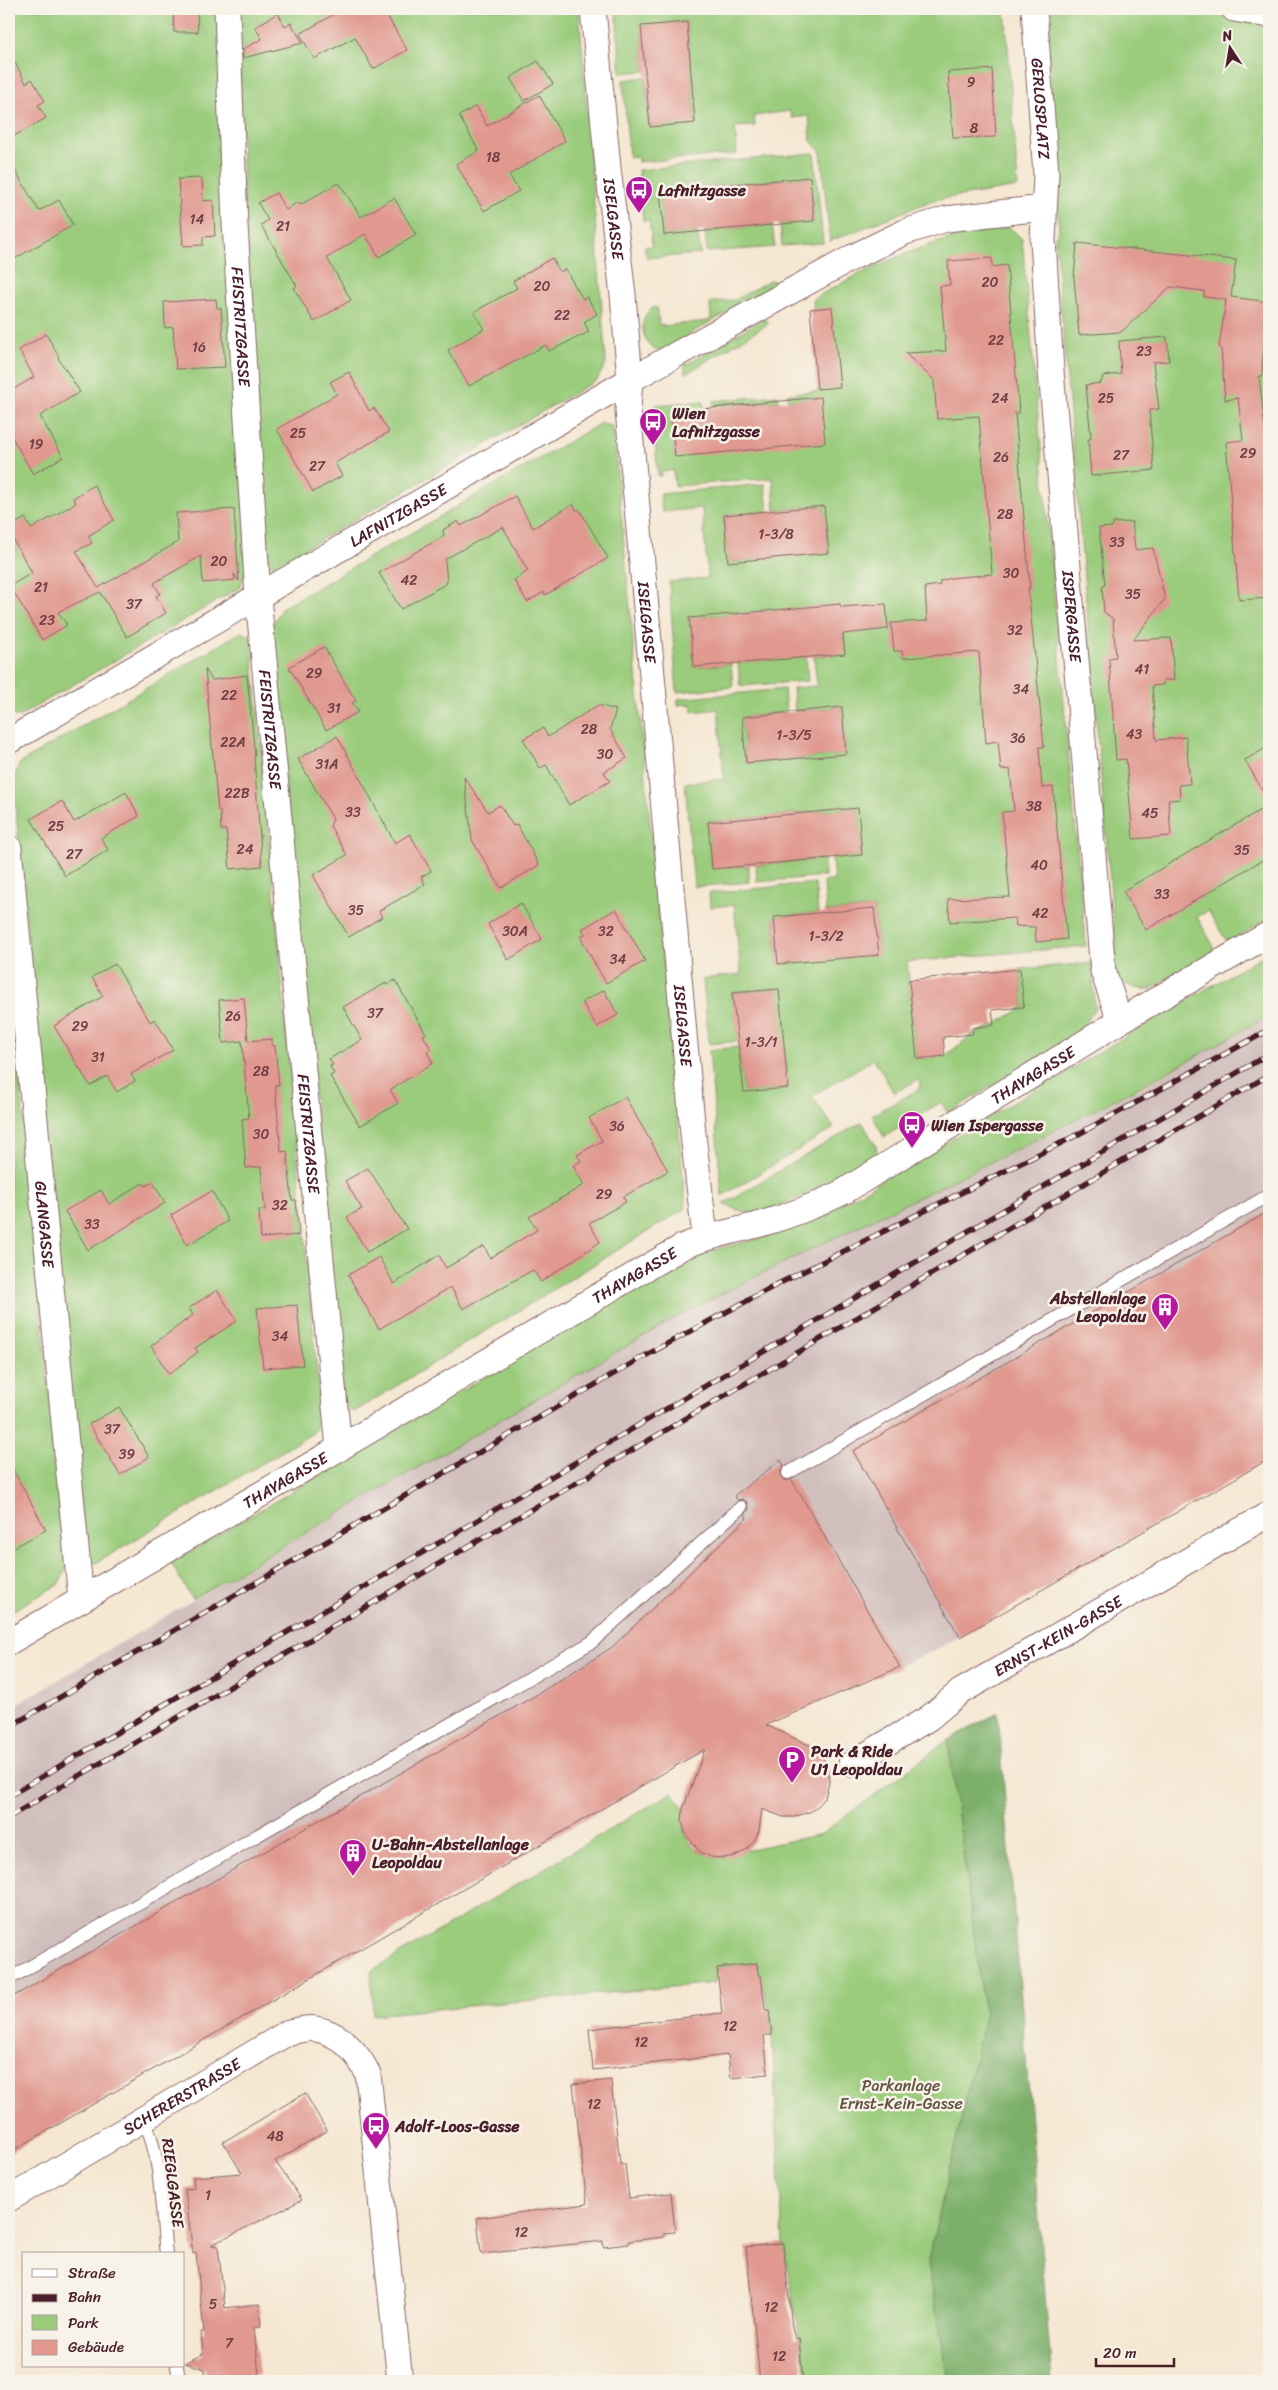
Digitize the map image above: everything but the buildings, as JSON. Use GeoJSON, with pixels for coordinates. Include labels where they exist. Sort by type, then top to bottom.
{"type":"FeatureCollection","features":[{"type":"Feature","properties":{"kind":"street","name":"FEISTRITZGASSE"},"geometry":{"type":"LineString","coordinates":[[227,9],[235,234],[258,597],[339,1449]]}},
{"type":"Feature","properties":{"kind":"street","name":"ISELGASSE"},"geometry":{"type":"LineString","coordinates":[[593,9],[630,380],[628,410],[693,1134],[705,1237]]}},
{"type":"Feature","properties":{"kind":"street","name":"GERLOSPLATZ"},"geometry":{"type":"LineString","coordinates":[[1034,9],[1046,174],[1043,208]]}},
{"type":"Feature","properties":{"kind":"street"},"geometry":{"type":"LineString","coordinates":[[1234,9],[1269,15]]}},
{"type":"Feature","properties":{"kind":"street","name":"LAFNITZGASSE"},"geometry":{"type":"LineString","coordinates":[[9,741],[630,380],[853,257],[905,232],[946,219],[1043,208]]}},
{"type":"Feature","properties":{"kind":"street","name":"ISPERGASSE"},"geometry":{"type":"LineString","coordinates":[[1043,208],[1043,240],[1051,371],[1103,971],[1120,1021]]}},
{"type":"Feature","properties":{"kind":"street","name":"GLANGASSE"},"geometry":{"type":"LineString","coordinates":[[9,848],[81,1600]]}},
{"type":"Feature","properties":{"kind":"street","name":"THAYAGASSE"},"geometry":{"type":"LineString","coordinates":[[9,1642],[682,1247],[705,1237],[807,1210],[843,1192],[1120,1021],[1269,934]]}},
{"type":"Feature","properties":{"kind":"street","name":"ERNST-KEIN-GASSE"},"geometry":{"type":"LineString","coordinates":[[851,1764],[929,1718],[960,1692],[1269,1514]]}},
{"type":"Feature","properties":{"kind":"street","name":"SCHERERSTRASSE"},"geometry":{"type":"LineString","coordinates":[[9,2199],[289,2032],[316,2028],[340,2038],[358,2054],[368,2074],[400,2381]]}},
{"type":"Feature","properties":{"kind":"lane"},"geometry":{"type":"LineString","coordinates":[[788,1473],[1269,1195]]}},
{"type":"Feature","properties":{"kind":"lane"},"geometry":{"type":"LineString","coordinates":[[9,1979],[592,1642],[741,1507]]}},
{"type":"Feature","properties":{"kind":"lane","name":"RIEGLGASSE"},"geometry":{"type":"LineString","coordinates":[[144,2118],[152,2136],[166,2252]]}},
{"type":"Feature","properties":{"kind":"lane"},"geometry":{"type":"LineString","coordinates":[[178,2368],[179,2381]]}},
{"type":"Feature","properties":{"kind":"shaded area"},"geometry":{"type":"Polygon","coordinates":[[[1269,1015],[1269,1459],[937,1649],[697,1755],[9,2153],[9,1709],[590,1365],[675,1318],[747,1280],[1066,1126],[1146,1085],[1269,1015]]]}},
{"type":"Feature","properties":{"kind":"green space"},"geometry":{"type":"Polygon","coordinates":[[[9,9],[218,9],[247,571],[239,588],[18,717],[9,714],[9,9]]]}},
{"type":"Feature","properties":{"kind":"green space"},"geometry":{"type":"Polygon","coordinates":[[[238,9],[579,9],[606,363],[597,380],[275,566],[268,563],[243,197],[238,9]]]}},
{"type":"Feature","properties":{"kind":"green space"},"geometry":{"type":"Polygon","coordinates":[[[616,9],[1005,9],[1018,187],[934,200],[830,241],[821,152],[811,141],[809,116],[792,118],[790,111],[754,116],[755,126],[735,127],[737,154],[638,162],[638,157],[629,158],[623,80],[645,77],[650,127],[695,122],[687,22],[641,26],[645,71],[621,73],[616,9]]]}},
{"type":"Feature","properties":{"kind":"green space"},"geometry":{"type":"Polygon","coordinates":[[[1046,9],[1192,9],[1269,22],[1269,918],[1230,941],[1226,940],[1208,911],[1197,917],[1214,947],[1213,953],[1149,990],[1132,987],[1117,981],[1113,964],[1116,952],[1055,237],[1059,231],[1046,9]]]}},
{"type":"Feature","properties":{"kind":"green space"},"geometry":{"type":"Polygon","coordinates":[[[814,153],[823,243],[782,246],[780,224],[814,221],[809,177],[660,191],[664,235],[697,232],[701,254],[647,258],[644,247],[652,246],[649,220],[643,221],[638,170],[814,153]]]}},
{"type":"Feature","properties":{"kind":"green space"},"geometry":{"type":"Polygon","coordinates":[[[772,225],[775,247],[707,252],[705,231],[772,225]]]}},
{"type":"Feature","properties":{"kind":"green space"},"geometry":{"type":"Polygon","coordinates":[[[1009,227],[1022,239],[1086,946],[907,962],[917,1059],[945,1056],[973,1034],[994,1025],[1024,1007],[1020,969],[1092,963],[1095,1008],[1081,1031],[948,1113],[941,1102],[884,1137],[872,1115],[920,1089],[919,1079],[894,1093],[874,1059],[812,1096],[834,1128],[722,1196],[709,1050],[738,1047],[744,1092],[788,1088],[778,989],[732,993],[738,1041],[709,1044],[703,979],[741,974],[734,905],[710,907],[709,893],[815,883],[818,913],[774,917],[778,964],[879,954],[874,908],[826,912],[824,881],[834,881],[832,858],[862,855],[858,808],[708,822],[712,868],[749,866],[749,882],[694,887],[685,783],[724,779],[718,709],[692,712],[691,704],[678,705],[678,699],[784,689],[786,712],[742,717],[746,763],[846,754],[842,707],[795,711],[793,688],[817,686],[814,657],[845,653],[840,605],[690,618],[694,667],[731,664],[733,687],[677,692],[669,582],[708,578],[702,508],[662,512],[660,494],[765,484],[768,511],[724,515],[728,562],[829,553],[824,506],[775,510],[773,478],[675,486],[673,470],[661,472],[661,476],[658,476],[652,409],[656,405],[703,401],[704,407],[671,412],[675,456],[804,399],[788,400],[787,394],[818,391],[813,299],[863,272],[916,250],[959,236],[1009,227]]]}},
{"type":"Feature","properties":{"kind":"green space"},"geometry":{"type":"Polygon","coordinates":[[[770,280],[775,281],[775,285],[662,350],[655,349],[645,338],[643,322],[645,315],[650,310],[657,307],[659,324],[663,326],[708,321],[711,318],[710,304],[713,302],[735,300],[770,280]]]}},
{"type":"Feature","properties":{"kind":"green space"},"geometry":{"type":"Polygon","coordinates":[[[763,319],[767,320],[768,324],[687,373],[685,372],[685,365],[763,319]]]}},
{"type":"Feature","properties":{"kind":"green space"},"geometry":{"type":"Polygon","coordinates":[[[778,395],[779,401],[714,406],[713,401],[778,395]]]}},
{"type":"Feature","properties":{"kind":"green space"},"geometry":{"type":"Polygon","coordinates":[[[601,423],[613,427],[686,1208],[354,1412],[343,1408],[271,627],[282,608],[601,423]]]}},
{"type":"Feature","properties":{"kind":"green space"},"geometry":{"type":"Polygon","coordinates":[[[241,632],[251,636],[321,1418],[313,1433],[96,1563],[85,1558],[13,779],[20,763],[241,632]]]}},
{"type":"Feature","properties":{"kind":"green space"},"geometry":{"type":"Polygon","coordinates":[[[806,657],[808,681],[740,686],[738,663],[806,657]]]}},
{"type":"Feature","properties":{"kind":"green space"},"geometry":{"type":"Polygon","coordinates":[[[824,859],[825,876],[757,882],[756,865],[824,859]]]}},
{"type":"Feature","properties":{"kind":"green space"},"geometry":{"type":"Polygon","coordinates":[[[1269,952],[1269,1015],[1196,1056],[1123,1096],[675,1318],[192,1599],[171,1563],[687,1257],[768,1236],[848,1200],[1269,952]]]}},
{"type":"Feature","properties":{"kind":"green space"},"geometry":{"type":"Polygon","coordinates":[[[9,966],[66,1570],[59,1584],[9,1613],[9,966]]]}},
{"type":"Feature","properties":{"kind":"green space"},"geometry":{"type":"Polygon","coordinates":[[[862,1122],[876,1146],[877,1154],[873,1160],[811,1192],[760,1212],[749,1213],[739,1211],[723,1204],[862,1122]]]}},
{"type":"Feature","properties":{"kind":"green space"},"geometry":{"type":"Polygon","coordinates":[[[998,1713],[1052,2381],[949,2381],[928,2262],[985,2016],[948,1740],[998,1713]]]}},
{"type":"Feature","properties":{"kind":"green space","name":"Parkanlage Ernst-Kein-Gasse"},"geometry":{"type":"Polygon","coordinates":[[[948,1740],[985,2016],[928,2262],[949,2381],[807,2381],[783,2243],[772,2035],[769,2010],[757,1963],[717,1968],[715,1983],[373,2015],[371,1971],[673,1792],[682,1807],[683,1825],[686,1836],[691,1844],[705,1854],[721,1857],[729,1856],[746,1850],[822,1834],[948,1740]]]}},
{"type":"Feature","properties":{"kind":"railway"},"geometry":{"type":"LineString","coordinates":[[9,1727],[641,1358],[780,1283],[1073,1137],[1269,1030]]}},
{"type":"Feature","properties":{"kind":"railway"},"geometry":{"type":"LineString","coordinates":[[9,1796],[1269,1054]]}},
{"type":"Feature","properties":{"kind":"railway"},"geometry":{"type":"LineString","coordinates":[[9,1817],[1269,1075]]}},
{"type":"Feature","properties":{"kind":"place","name":"Lafnitzgasse"},"geometry":{"type":"Point","coordinates":[639,214]}},
{"type":"Feature","properties":{"kind":"place","name":"Wien Lafnitzgasse"},"geometry":{"type":"Point","coordinates":[653,446]}},
{"type":"Feature","properties":{"kind":"place","name":"Wien Ispergasse"},"geometry":{"type":"Point","coordinates":[912,1149]}},
{"type":"Feature","properties":{"kind":"place","name":"Abstellanlage Leopoldau"},"geometry":{"type":"Point","coordinates":[1165,1331]}},
{"type":"Feature","properties":{"kind":"place","name":"Park & Ride U1 Leopoldau"},"geometry":{"type":"Point","coordinates":[792,1784]}},
{"type":"Feature","properties":{"kind":"place","name":"U-Bahn-Abstellanlage Leopoldau"},"geometry":{"type":"Point","coordinates":[353,1877]}},
{"type":"Feature","properties":{"kind":"place","name":"Adolf-Loos-Gasse"},"geometry":{"type":"Point","coordinates":[376,2150]}}]}
